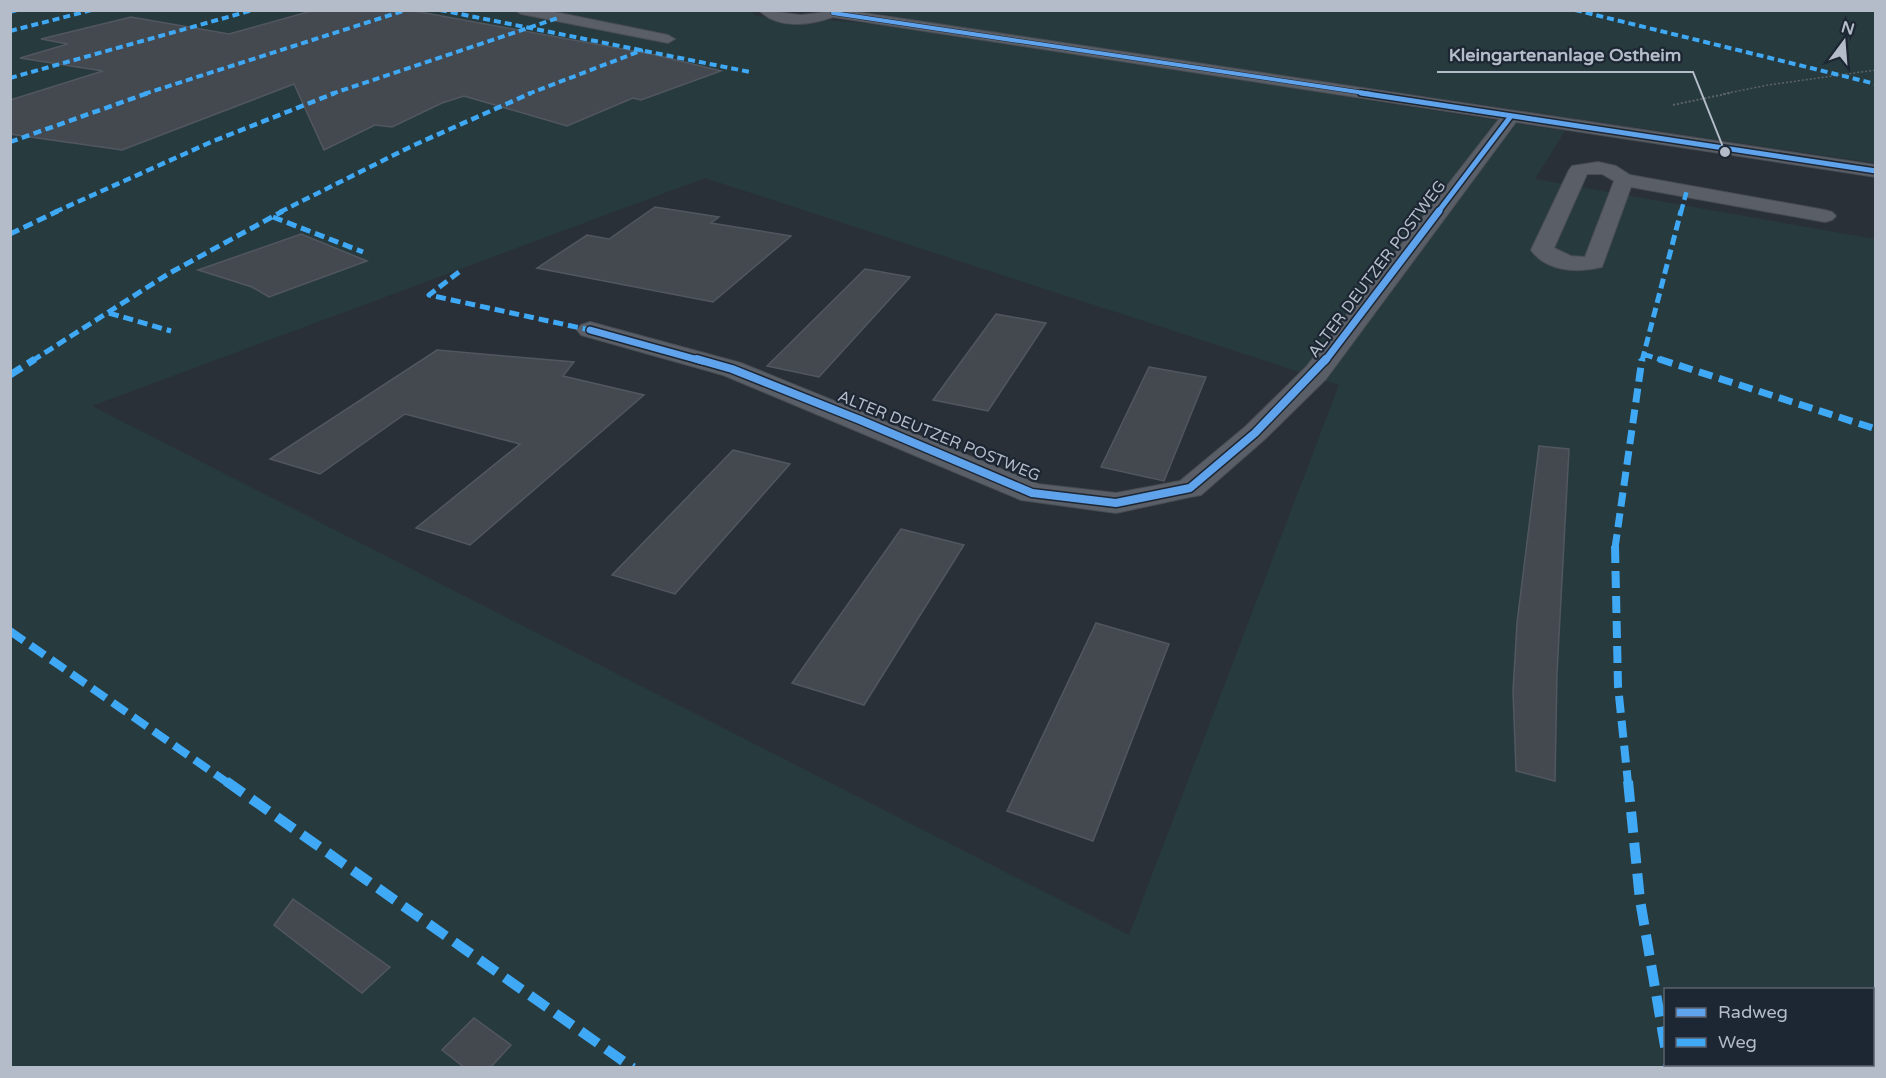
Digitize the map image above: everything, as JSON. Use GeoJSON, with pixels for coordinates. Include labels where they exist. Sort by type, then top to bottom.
{"type":"FeatureCollection","features":[{"type":"Feature","properties":{"kind":"street"},"geometry":{"type":"LineString","coordinates":[[521,10],[668,39]]}},
{"type":"Feature","properties":{"kind":"street"},"geometry":{"type":"LineString","coordinates":[[765,10],[770,15],[794,18],[835,12],[1875,171]]}},
{"type":"Feature","properties":{"kind":"street","name":"ALTER DEUTZER POSTWEG"},"geometry":{"type":"LineString","coordinates":[[590,330],[732,369],[1032,493],[1116,502],[1190,488],[1255,433],[1316,373],[1511,116]]}},
{"type":"Feature","properties":{"kind":"street"},"geometry":{"type":"LineString","coordinates":[[1689,183],[1696,144]]}},
{"type":"Feature","properties":{"kind":"street"},"geometry":{"type":"LineString","coordinates":[[1624,180],[1594,262],[1580,266],[1557,261],[1542,250],[1580,170],[1587,168],[1612,171],[1624,180],[1689,183],[1825,207]]}},
{"type":"Feature","properties":{"kind":"path"},"geometry":{"type":"LineString","coordinates":[[1669,106],[1768,85],[1875,70]]}},
{"type":"Feature","properties":{"kind":"green space"},"geometry":{"type":"Polygon","coordinates":[[[752,10],[754,15],[790,21],[829,20],[894,26],[1565,131],[1535,179],[1875,239],[1875,1067],[11,1067],[10,11],[752,10]],[[705,178],[92,406],[1129,935],[1339,385],[705,178]]]}},
{"type":"Feature","properties":{"kind":"green space"},"geometry":{"type":"Polygon","coordinates":[[[864,11],[1875,11],[1875,163],[919,21],[864,11]]]}},
{"type":"Feature","properties":{"kind":"building"},"geometry":{"type":"Polygon","coordinates":[[[315,10],[409,10],[655,55],[721,71],[641,100],[633,98],[567,126],[464,96],[442,103],[392,127],[375,125],[324,150],[294,84],[122,150],[10,134],[10,100],[103,71],[20,58],[68,44],[41,39],[131,17],[229,34],[315,10]]]}},
{"type":"Feature","properties":{"kind":"building"},"geometry":{"type":"Polygon","coordinates":[[[655,207],[719,217],[711,223],[791,236],[713,302],[537,268],[587,235],[609,239],[655,207]]]}},
{"type":"Feature","properties":{"kind":"building"},"geometry":{"type":"Polygon","coordinates":[[[301,234],[367,261],[269,297],[252,287],[198,270],[301,234]]]}},
{"type":"Feature","properties":{"kind":"building"},"geometry":{"type":"Polygon","coordinates":[[[865,269],[910,277],[819,377],[767,366],[865,269]]]}},
{"type":"Feature","properties":{"kind":"building"},"geometry":{"type":"Polygon","coordinates":[[[996,314],[1046,323],[988,411],[933,400],[996,314]]]}},
{"type":"Feature","properties":{"kind":"building"},"geometry":{"type":"Polygon","coordinates":[[[437,350],[574,362],[563,376],[644,395],[470,545],[416,528],[520,444],[405,414],[320,474],[270,459],[437,350]]]}},
{"type":"Feature","properties":{"kind":"building"},"geometry":{"type":"Polygon","coordinates":[[[1149,367],[1206,377],[1164,481],[1101,467],[1149,367]]]}},
{"type":"Feature","properties":{"kind":"building"},"geometry":{"type":"Polygon","coordinates":[[[1539,446],[1569,449],[1557,673],[1555,781],[1516,771],[1513,691],[1517,623],[1539,446]]]}},
{"type":"Feature","properties":{"kind":"building"},"geometry":{"type":"Polygon","coordinates":[[[733,450],[790,464],[675,594],[612,575],[733,450]]]}},
{"type":"Feature","properties":{"kind":"building"},"geometry":{"type":"Polygon","coordinates":[[[901,529],[964,545],[864,705],[792,683],[901,529]]]}},
{"type":"Feature","properties":{"kind":"building"},"geometry":{"type":"Polygon","coordinates":[[[1096,623],[1169,644],[1093,841],[1007,811],[1096,623]]]}},
{"type":"Feature","properties":{"kind":"building"},"geometry":{"type":"Polygon","coordinates":[[[293,899],[390,967],[362,993],[274,925],[293,899]]]}},
{"type":"Feature","properties":{"kind":"building"},"geometry":{"type":"Polygon","coordinates":[[[474,1018],[511,1045],[490,1068],[465,1068],[442,1050],[474,1018]]]}},
{"type":"Feature","properties":{"kind":"marked path"},"geometry":{"type":"LineString","coordinates":[[10,12],[17,10]]}},
{"type":"Feature","properties":{"kind":"marked path"},"geometry":{"type":"LineString","coordinates":[[10,31],[92,10]]}},
{"type":"Feature","properties":{"kind":"marked path"},"geometry":{"type":"LineString","coordinates":[[10,78],[253,10]]}},
{"type":"Feature","properties":{"kind":"marked path"},"geometry":{"type":"LineString","coordinates":[[10,142],[159,89],[406,10]]}},
{"type":"Feature","properties":{"kind":"marked path"},"geometry":{"type":"LineString","coordinates":[[440,10],[750,72]]}},
{"type":"Feature","properties":{"kind":"marked path"},"geometry":{"type":"LineString","coordinates":[[1575,10],[1876,84]]}},
{"type":"Feature","properties":{"kind":"marked path"},"geometry":{"type":"LineString","coordinates":[[10,234],[144,171],[280,114],[418,63],[558,18]]}},
{"type":"Feature","properties":{"kind":"marked path"},"geometry":{"type":"LineString","coordinates":[[10,375],[168,274],[301,201],[469,120],[526,95],[643,50]]}},
{"type":"Feature","properties":{"kind":"marked path"},"geometry":{"type":"LineString","coordinates":[[1664,1040],[1640,900],[1618,686],[1615,540],[1643,354],[1687,190]]}},
{"type":"Feature","properties":{"kind":"marked path"},"geometry":{"type":"LineString","coordinates":[[273,217],[363,252]]}},
{"type":"Feature","properties":{"kind":"marked path"},"geometry":{"type":"LineString","coordinates":[[459,272],[429,295],[590,330]]}},
{"type":"Feature","properties":{"kind":"marked path"},"geometry":{"type":"LineString","coordinates":[[109,313],[171,331]]}},
{"type":"Feature","properties":{"kind":"marked path"},"geometry":{"type":"LineString","coordinates":[[1643,354],[1876,429]]}},
{"type":"Feature","properties":{"kind":"marked path"},"geometry":{"type":"LineString","coordinates":[[10,631],[387,893],[633,1068]]}},
{"type":"Feature","properties":{"kind":"cycle path"},"geometry":{"type":"LineString","coordinates":[[833,13],[1876,171]]}},
{"type":"Feature","properties":{"kind":"cycle path"},"geometry":{"type":"LineString","coordinates":[[590,330],[732,369],[1032,493],[1116,503],[1190,488],[1255,433],[1316,373],[1511,116]]}},
{"type":"Feature","properties":{"kind":"place","name":"Kleingartenanlage Ostheim"},"geometry":{"type":"Point","coordinates":[1725,152]}}]}
